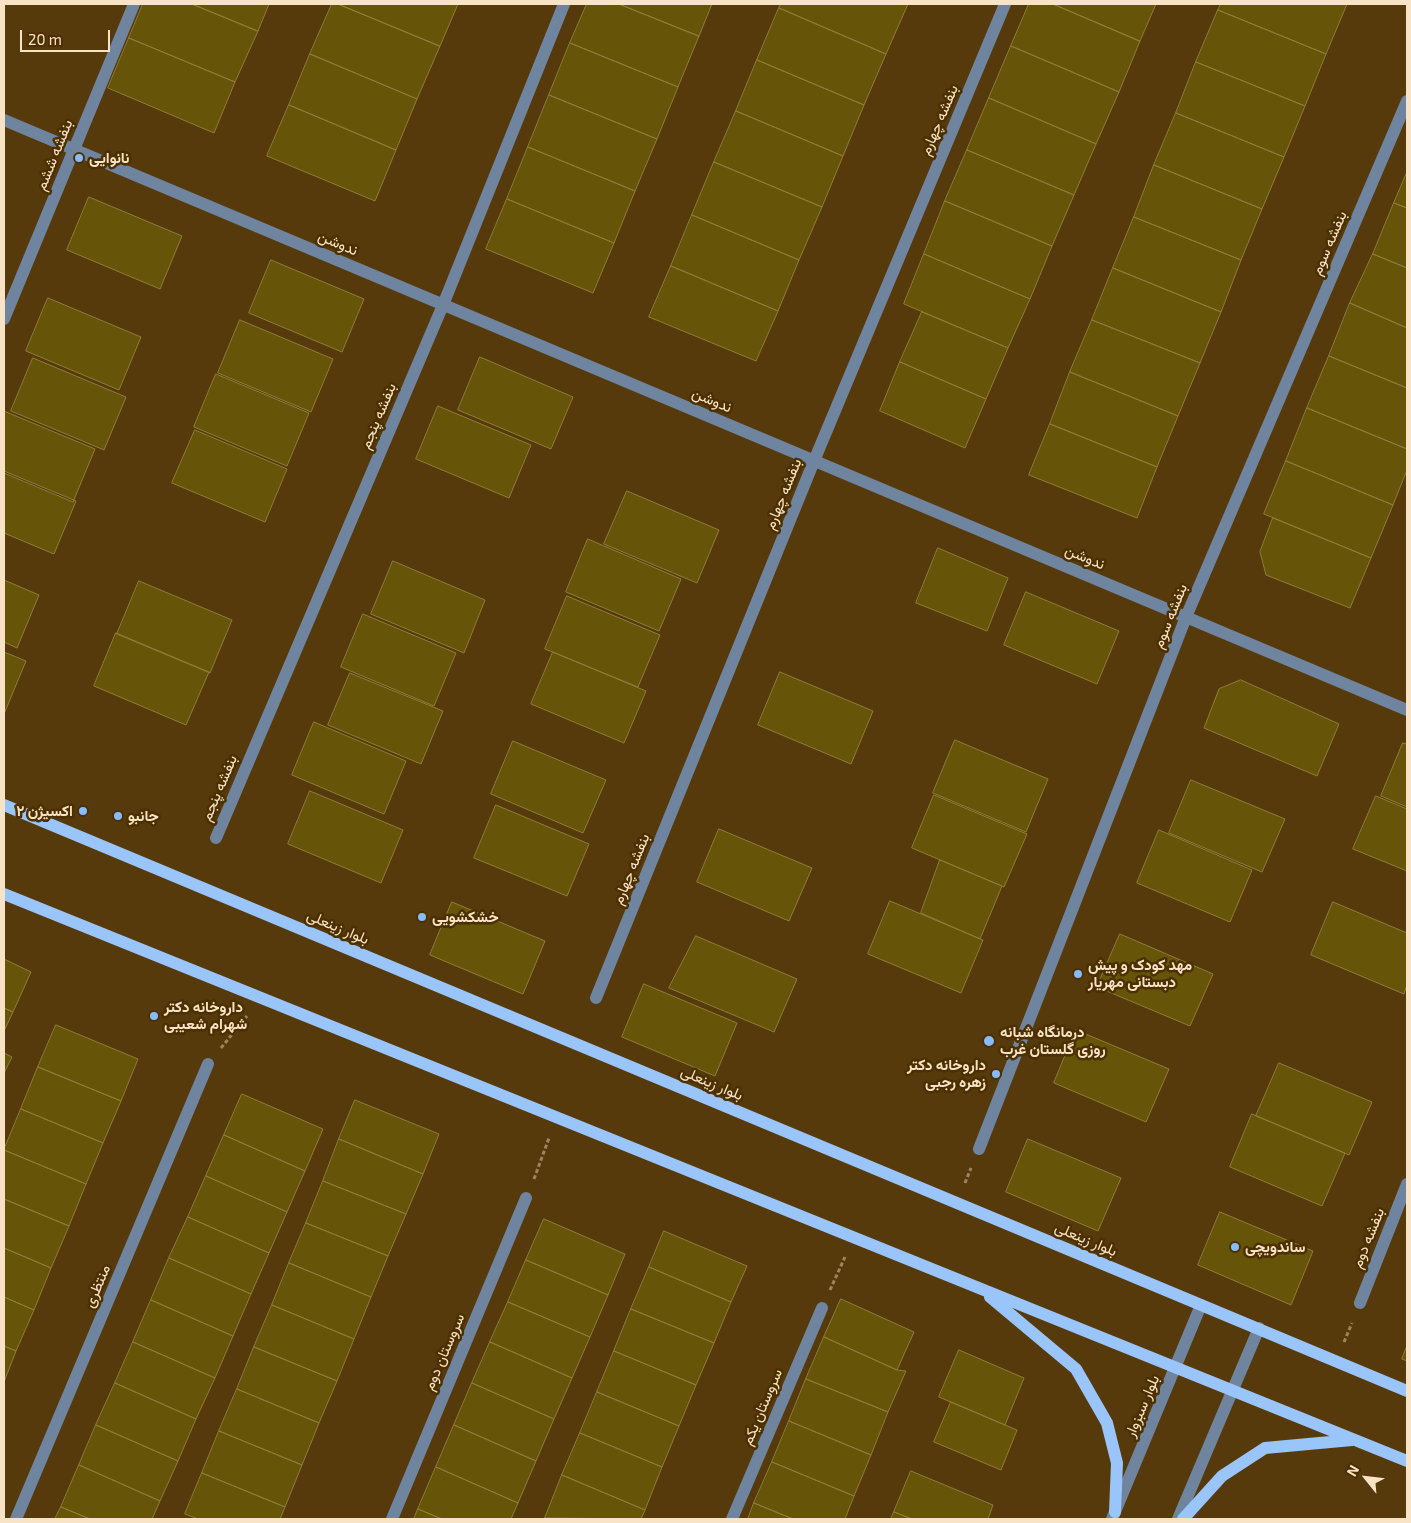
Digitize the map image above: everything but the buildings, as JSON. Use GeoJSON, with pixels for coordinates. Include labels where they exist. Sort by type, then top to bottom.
{"type":"FeatureCollection","features":[{"type":"Feature","properties":{"kind":"main road","name":"بلوار زینعلی"},"geometry":{"type":"LineString","coordinates":[[4,805],[1407,1391]]}},
{"type":"Feature","properties":{"kind":"main road"},"geometry":{"type":"LineString","coordinates":[[4,894],[260,1000],[1175,1368],[1232,1389],[1407,1462]]}},
{"type":"Feature","properties":{"kind":"main road"},"geometry":{"type":"LineString","coordinates":[[980,1289],[1076,1370],[1107,1423],[1117,1463],[1114,1516]]}},
{"type":"Feature","properties":{"kind":"main road"},"geometry":{"type":"LineString","coordinates":[[1183,1519],[1222,1476],[1265,1448],[1356,1440]]}},
{"type":"Feature","properties":{"kind":"street","name":"بنفشه ششم"},"geometry":{"type":"LineString","coordinates":[[4,319],[134,4]]}},
{"type":"Feature","properties":{"kind":"street","name":"بنفشه پنجم"},"geometry":{"type":"LineString","coordinates":[[216,838],[443,305],[564,4]]}},
{"type":"Feature","properties":{"kind":"street","name":"بنفشه چهارم"},"geometry":{"type":"LineString","coordinates":[[596,998],[814,461],[1005,4]]}},
{"type":"Feature","properties":{"kind":"street","name":"بنفشه سوم"},"geometry":{"type":"LineString","coordinates":[[979,1149],[1186,617],[1407,102]]}},
{"type":"Feature","properties":{"kind":"street","name":"ندوشن"},"geometry":{"type":"LineString","coordinates":[[4,120],[1407,710]]}},
{"type":"Feature","properties":{"kind":"street","name":"منتظری"},"geometry":{"type":"LineString","coordinates":[[16,1519],[208,1064]]}},
{"type":"Feature","properties":{"kind":"street","name":"بنفشه دوم"},"geometry":{"type":"LineString","coordinates":[[1360,1303],[1407,1184]]}},
{"type":"Feature","properties":{"kind":"street","name":"سروستان دوم"},"geometry":{"type":"LineString","coordinates":[[392,1519],[526,1198]]}},
{"type":"Feature","properties":{"kind":"street","name":"بلوار سبزوار"},"geometry":{"type":"LineString","coordinates":[[1114,1516],[1201,1305]]}},
{"type":"Feature","properties":{"kind":"street","name":"سروستان یکم"},"geometry":{"type":"LineString","coordinates":[[732,1519],[822,1308]]}},
{"type":"Feature","properties":{"kind":"street"},"geometry":{"type":"LineString","coordinates":[[1178,1519],[1232,1389],[1260,1328]]}},
{"type":"Feature","properties":{"kind":"path"},"geometry":{"type":"LineString","coordinates":[[208,1064],[260,1000]]}},
{"type":"Feature","properties":{"kind":"path"},"geometry":{"type":"LineString","coordinates":[[526,1198],[556,1119]]}},
{"type":"Feature","properties":{"kind":"path"},"geometry":{"type":"LineString","coordinates":[[957,1203],[979,1149]]}},
{"type":"Feature","properties":{"kind":"path"},"geometry":{"type":"LineString","coordinates":[[822,1308],[854,1238]]}},
{"type":"Feature","properties":{"kind":"path"},"geometry":{"type":"LineString","coordinates":[[1336,1361],[1360,1303]]}},
{"type":"Feature","properties":{"kind":"place","name":"نانوایی"},"geometry":{"type":"Point","coordinates":[79,158]}},
{"type":"Feature","properties":{"kind":"place","name":"اکسیژن ۲"},"geometry":{"type":"Point","coordinates":[83,811]}},
{"type":"Feature","properties":{"kind":"place","name":"جانبو"},"geometry":{"type":"Point","coordinates":[118,816]}},
{"type":"Feature","properties":{"kind":"place","name":"خشکشویی"},"geometry":{"type":"Point","coordinates":[422,917]}},
{"type":"Feature","properties":{"kind":"place","name":"مهد کودک و پیش دبستانی مهریار"},"geometry":{"type":"Point","coordinates":[1078,974]}},
{"type":"Feature","properties":{"kind":"place","name":"داروخانه دکتر شهرام شعیبی"},"geometry":{"type":"Point","coordinates":[154,1016]}},
{"type":"Feature","properties":{"kind":"place","name":"درمانگاه شبانه روزی گلستان غرب"},"geometry":{"type":"Point","coordinates":[989,1041]}},
{"type":"Feature","properties":{"kind":"place","name":"داروخانه دکتر زهره رجبی"},"geometry":{"type":"Point","coordinates":[996,1074]}},
{"type":"Feature","properties":{"kind":"place","name":"ساندویچی"},"geometry":{"type":"Point","coordinates":[1235,1247]}}]}
